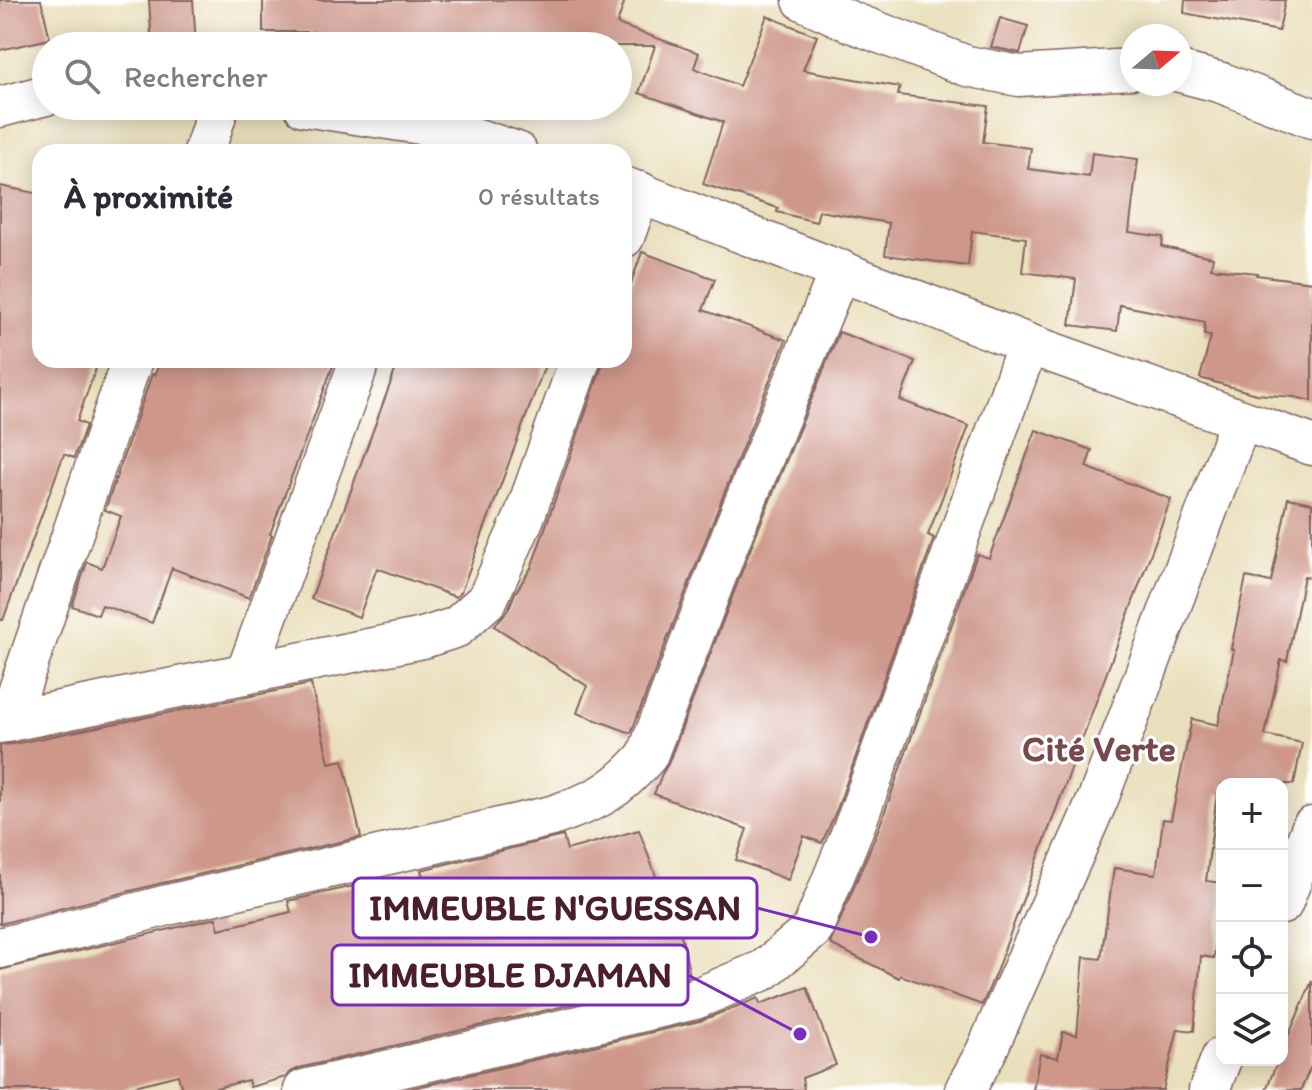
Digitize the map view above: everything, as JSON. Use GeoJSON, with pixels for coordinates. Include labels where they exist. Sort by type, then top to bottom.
{"type":"FeatureCollection","features":[{"type":"Feature","properties":{"kind":"street"},"geometry":{"type":"LineString","coordinates":[[803,0],[851,22],[967,66],[1019,76],[1120,70]]}},
{"type":"Feature","properties":{"kind":"street"},"geometry":{"type":"LineString","coordinates":[[1192,75],[1222,83],[1312,118]]}},
{"type":"Feature","properties":{"kind":"street"},"geometry":{"type":"LineString","coordinates":[[0,107],[32,99]]}},
{"type":"Feature","properties":{"kind":"street"},"geometry":{"type":"LineString","coordinates":[[207,144],[214,120]]}},
{"type":"Feature","properties":{"kind":"street"},"geometry":{"type":"LineString","coordinates":[[358,120],[463,144]]}},
{"type":"Feature","properties":{"kind":"street"},"geometry":{"type":"LineString","coordinates":[[632,189],[1028,344],[1312,445]]}},
{"type":"Feature","properties":{"kind":"street"},"geometry":{"type":"LineString","coordinates":[[0,948],[168,905],[552,816],[596,800],[628,779],[647,756],[736,524],[840,270]]}},
{"type":"Feature","properties":{"kind":"street"},"geometry":{"type":"LineString","coordinates":[[304,1090],[695,999],[764,970],[812,930],[858,817],[1028,344]]}},
{"type":"Feature","properties":{"kind":"street"},"geometry":{"type":"LineString","coordinates":[[4,722],[129,368]]}},
{"type":"Feature","properties":{"kind":"street"},"geometry":{"type":"LineString","coordinates":[[246,674],[357,368]]}},
{"type":"Feature","properties":{"kind":"street"},"geometry":{"type":"LineString","coordinates":[[4,722],[423,638],[457,627],[487,600],[523,520],[577,368]]}},
{"type":"Feature","properties":{"kind":"street"},"geometry":{"type":"LineString","coordinates":[[965,1090],[986,1052],[1098,799],[1241,420]]}},
{"type":"Feature","properties":{"kind":"street"},"geometry":{"type":"LineString","coordinates":[[1288,889],[1312,827]]}},
{"type":"Feature","properties":{"kind":"street"},"geometry":{"type":"LineString","coordinates":[[1209,1090],[1218,1066]]}},
{"type":"Feature","properties":{"kind":"building"},"geometry":{"type":"Polygon","coordinates":[[[0,0],[41,0],[48,32],[32,32],[32,43],[0,50],[0,0]]]}},
{"type":"Feature","properties":{"kind":"building"},"geometry":{"type":"Polygon","coordinates":[[[149,0],[193,0],[195,32],[151,32],[149,0]]]}},
{"type":"Feature","properties":{"kind":"building"},"geometry":{"type":"Polygon","coordinates":[[[263,0],[625,0],[617,24],[699,53],[694,68],[739,86],[767,16],[817,36],[803,70],[900,87],[898,95],[988,106],[983,142],[1031,148],[1028,169],[1089,177],[1092,153],[1138,159],[1129,232],[1163,237],[1162,247],[1213,257],[1211,268],[1312,282],[1312,401],[1256,394],[1200,378],[1211,336],[1204,335],[1205,322],[1120,305],[1117,331],[1070,325],[1076,279],[1022,272],[1026,238],[972,231],[968,266],[885,255],[889,223],[819,211],[816,222],[777,212],[778,208],[703,184],[723,122],[639,93],[655,46],[632,46],[632,32],[263,32],[263,0]]]}},
{"type":"Feature","properties":{"kind":"building"},"geometry":{"type":"Polygon","coordinates":[[[1185,0],[1285,0],[1279,31],[1184,13],[1185,0]]]}},
{"type":"Feature","properties":{"kind":"building"},"geometry":{"type":"Polygon","coordinates":[[[1000,18],[1028,26],[1020,53],[991,47],[1000,18]]]}},
{"type":"Feature","properties":{"kind":"building"},"geometry":{"type":"Polygon","coordinates":[[[0,186],[32,192],[32,368],[96,368],[77,421],[86,425],[74,458],[64,454],[3,620],[0,620],[0,186]]]}},
{"type":"Feature","properties":{"kind":"building"},"geometry":{"type":"Polygon","coordinates":[[[642,252],[715,279],[703,310],[786,340],[631,733],[577,713],[587,686],[494,626],[508,610],[531,568],[601,368],[632,368],[632,281],[642,252]]]}},
{"type":"Feature","properties":{"kind":"building"},"geometry":{"type":"Polygon","coordinates":[[[839,332],[915,361],[900,400],[969,426],[928,535],[934,538],[837,809],[822,843],[804,836],[788,880],[736,860],[747,829],[654,794],[839,332]]]}},
{"type":"Feature","properties":{"kind":"building"},"geometry":{"type":"Polygon","coordinates":[[[157,368],[332,368],[249,598],[172,568],[152,623],[102,605],[98,615],[72,606],[87,562],[102,568],[121,516],[105,510],[152,374],[155,375],[157,368]]]}},
{"type":"Feature","properties":{"kind":"building"},"geometry":{"type":"Polygon","coordinates":[[[396,368],[544,368],[461,592],[456,597],[377,568],[359,617],[311,599],[396,368]]]}},
{"type":"Feature","properties":{"kind":"building"},"geometry":{"type":"Polygon","coordinates":[[[1036,430],[1092,450],[1086,467],[1171,499],[982,1005],[900,975],[899,978],[830,944],[880,825],[977,554],[989,558],[1036,430]]]}},
{"type":"Feature","properties":{"kind":"building"},"geometry":{"type":"Polygon","coordinates":[[[1288,498],[1312,503],[1312,577],[1304,576],[1287,661],[1281,660],[1265,735],[1302,743],[1294,784],[1288,784],[1288,778],[1216,778],[1206,881],[1216,882],[1216,944],[1214,958],[1201,956],[1194,1031],[1178,1029],[1163,1090],[1033,1090],[1040,1054],[1058,1058],[1063,1032],[1077,1035],[1084,957],[1101,959],[1114,868],[1156,874],[1163,819],[1171,820],[1192,719],[1218,725],[1246,577],[1271,582],[1288,498]]]}},
{"type":"Feature","properties":{"kind":"building"},"geometry":{"type":"Polygon","coordinates":[[[311,684],[329,763],[343,760],[361,837],[0,924],[0,745],[311,684]]]}},
{"type":"Feature","properties":{"kind":"building"},"geometry":{"type":"Polygon","coordinates":[[[639,830],[668,909],[675,907],[688,977],[299,1068],[286,1077],[250,1087],[248,1080],[208,1090],[182,1090],[178,1075],[119,1090],[0,1090],[0,970],[216,918],[219,929],[291,912],[288,901],[358,885],[360,894],[423,877],[421,870],[563,836],[567,850],[639,830]]]}},
{"type":"Feature","properties":{"kind":"building"},"geometry":{"type":"Polygon","coordinates":[[[1312,981],[1312,1064],[1301,1090],[1266,1090],[1276,1066],[1288,1066],[1288,1037],[1312,981]]]}},
{"type":"Feature","properties":{"kind":"building"},"geometry":{"type":"Polygon","coordinates":[[[807,987],[836,1065],[802,1078],[804,1090],[405,1090],[700,1021],[758,998],[760,1004],[807,987]]]}},
{"type":"Feature","properties":{"kind":"place","name":"IMMEUBLE N'GUESSAN"},"geometry":{"type":"Point","coordinates":[871,937]}},
{"type":"Feature","properties":{"kind":"place","name":"IMMEUBLE DJAMAN"},"geometry":{"type":"Point","coordinates":[800,1034]}},
{"type":"Feature","properties":{"kind":"district","name":"Cité Verte"},"geometry":{"type":"Point","coordinates":[1099,748]}}]}
